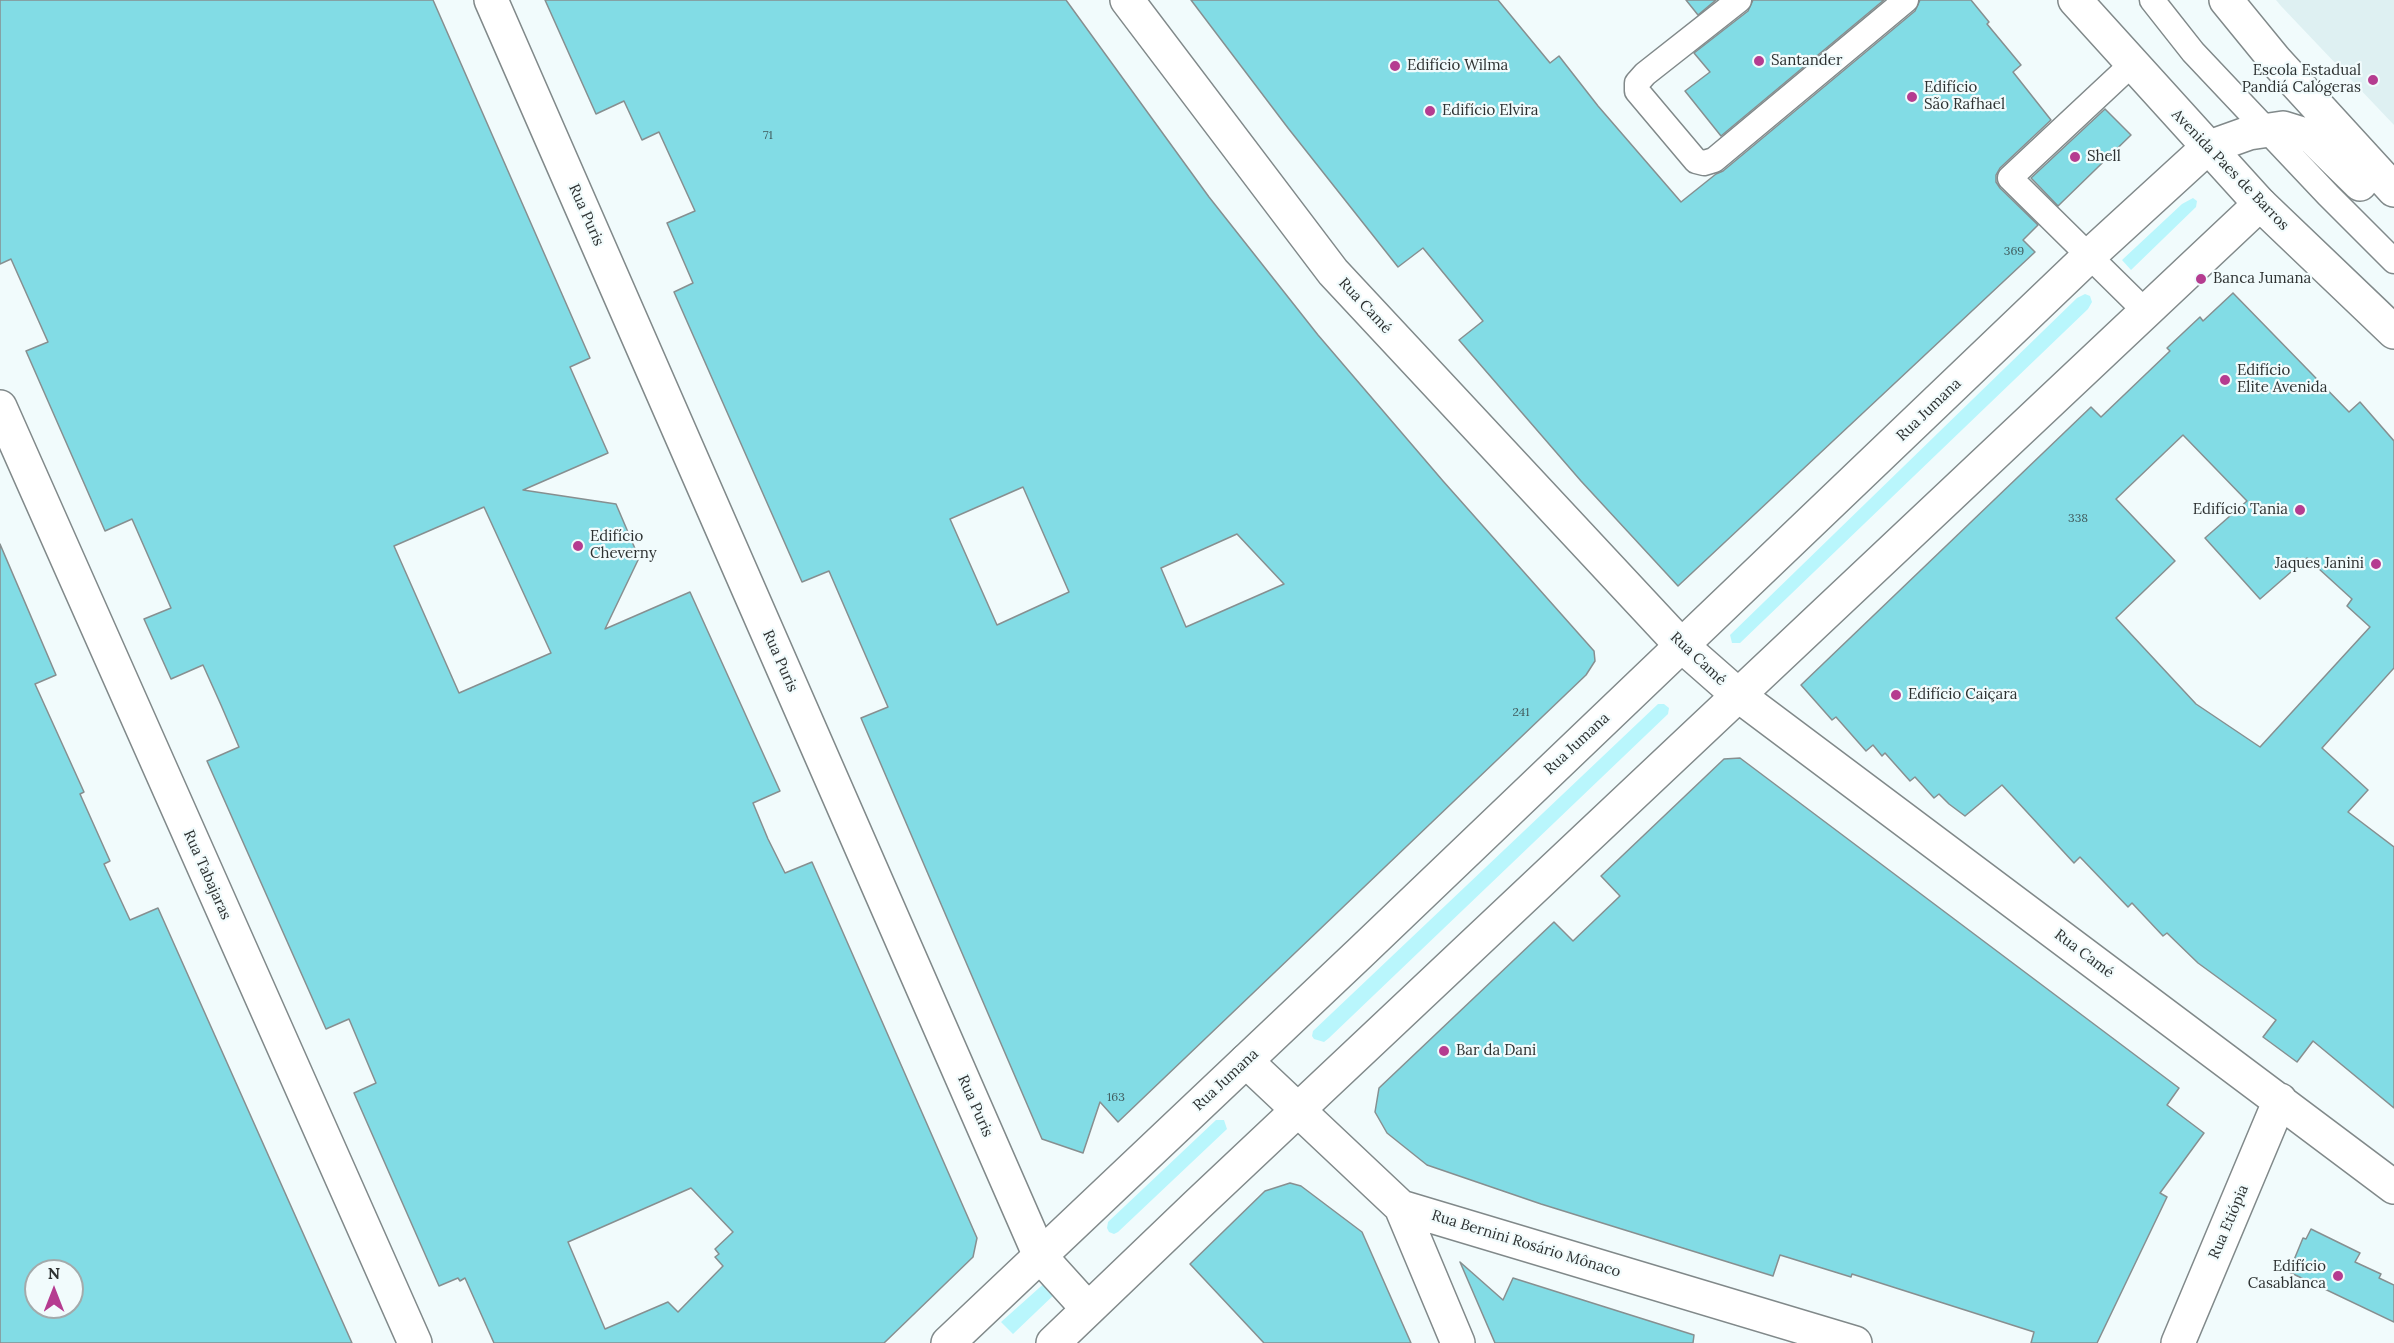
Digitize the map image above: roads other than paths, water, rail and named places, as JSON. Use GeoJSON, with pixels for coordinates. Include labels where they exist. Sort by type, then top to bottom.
{"type":"FeatureCollection","features":[{"type":"Feature","properties":{"kind":"street","name":"Rua Puris"},"geometry":{"type":"LineString","coordinates":[[491,0],[1040,1256],[1088,1309]]}},
{"type":"Feature","properties":{"kind":"street","name":"Rua Camé"},"geometry":{"type":"LineString","coordinates":[[1127,0],[1333,272],[1681,645],[1738,695],[2394,1187]]}},
{"type":"Feature","properties":{"kind":"street","name":"Avenida Paes de Barros"},"geometry":{"type":"LineString","coordinates":[[2074,0],[2260,204],[2394,332]]}},
{"type":"Feature","properties":{"kind":"street"},"geometry":{"type":"LineString","coordinates":[[2226,0],[2275,60],[2394,190]]}},
{"type":"Feature","properties":{"kind":"street"},"geometry":{"type":"LineString","coordinates":[[2206,147],[2249,133],[2283,128],[2312,137],[2366,190],[2394,198]]}},
{"type":"Feature","properties":{"kind":"street","name":"Rua Jumana"},"geometry":{"type":"LineString","coordinates":[[948,1343],[2206,147]]}},
{"type":"Feature","properties":{"kind":"street"},"geometry":{"type":"LineString","coordinates":[[1053,1343],[2260,204]]}},
{"type":"Feature","properties":{"kind":"street","name":"Rua Tabajaras"},"geometry":{"type":"LineString","coordinates":[[0,406],[414,1343]]}},
{"type":"Feature","properties":{"kind":"street","name":"Rua Bernini Rosário Mônaco"},"geometry":{"type":"LineString","coordinates":[[1246,1061],[1401,1207],[1855,1343]]}},
{"type":"Feature","properties":{"kind":"street","name":"Rua Etiópia"},"geometry":{"type":"LineString","coordinates":[[2178,1343],[2280,1100]]}},
{"type":"Feature","properties":{"kind":"street"},"geometry":{"type":"LineString","coordinates":[[1401,1207],[1458,1343]]}},
{"type":"Feature","properties":{"kind":"lane"},"geometry":{"type":"LineString","coordinates":[[1739,0],[1645,74],[1637,83],[1637,92],[1696,161],[1704,163],[1714,160],[1906,0]]}},
{"type":"Feature","properties":{"kind":"lane"},"geometry":{"type":"LineString","coordinates":[[2152,0],[2184,42],[2394,261]]}},
{"type":"Feature","properties":{"kind":"lane"},"geometry":{"type":"LineString","coordinates":[[2132,64],[2010,178],[2145,311]]}},
{"type":"Feature","properties":{"kind":"place","name":"Santander"},"geometry":{"type":"Point","coordinates":[1759,61]}},
{"type":"Feature","properties":{"kind":"place","name":"Edifício Wilma"},"geometry":{"type":"Point","coordinates":[1395,66]}},
{"type":"Feature","properties":{"kind":"place","name":"Escola Estadual Pandiá Calógeras"},"geometry":{"type":"Point","coordinates":[2373,80]}},
{"type":"Feature","properties":{"kind":"place","name":"Edifício São Rafhael"},"geometry":{"type":"Point","coordinates":[1912,97]}},
{"type":"Feature","properties":{"kind":"place","name":"Edifício Elvira"},"geometry":{"type":"Point","coordinates":[1430,111]}},
{"type":"Feature","properties":{"kind":"place","name":"Shell"},"geometry":{"type":"Point","coordinates":[2075,157]}},
{"type":"Feature","properties":{"kind":"place","name":"Banca Jumana"},"geometry":{"type":"Point","coordinates":[2201,279]}},
{"type":"Feature","properties":{"kind":"place","name":"Edifício Elite Avenida"},"geometry":{"type":"Point","coordinates":[2225,380]}},
{"type":"Feature","properties":{"kind":"place","name":"Edifício Tania"},"geometry":{"type":"Point","coordinates":[2300,510]}},
{"type":"Feature","properties":{"kind":"place","name":"Edifício Cheverny"},"geometry":{"type":"Point","coordinates":[578,546]}},
{"type":"Feature","properties":{"kind":"place","name":"Jaques Janini"},"geometry":{"type":"Point","coordinates":[2376,564]}},
{"type":"Feature","properties":{"kind":"place","name":"Edifício Caiçara"},"geometry":{"type":"Point","coordinates":[1896,695]}},
{"type":"Feature","properties":{"kind":"place","name":"Bar da Dani"},"geometry":{"type":"Point","coordinates":[1444,1051]}},
{"type":"Feature","properties":{"kind":"place","name":"Edifício Casablanca"},"geometry":{"type":"Point","coordinates":[2338,1276]}}]}
